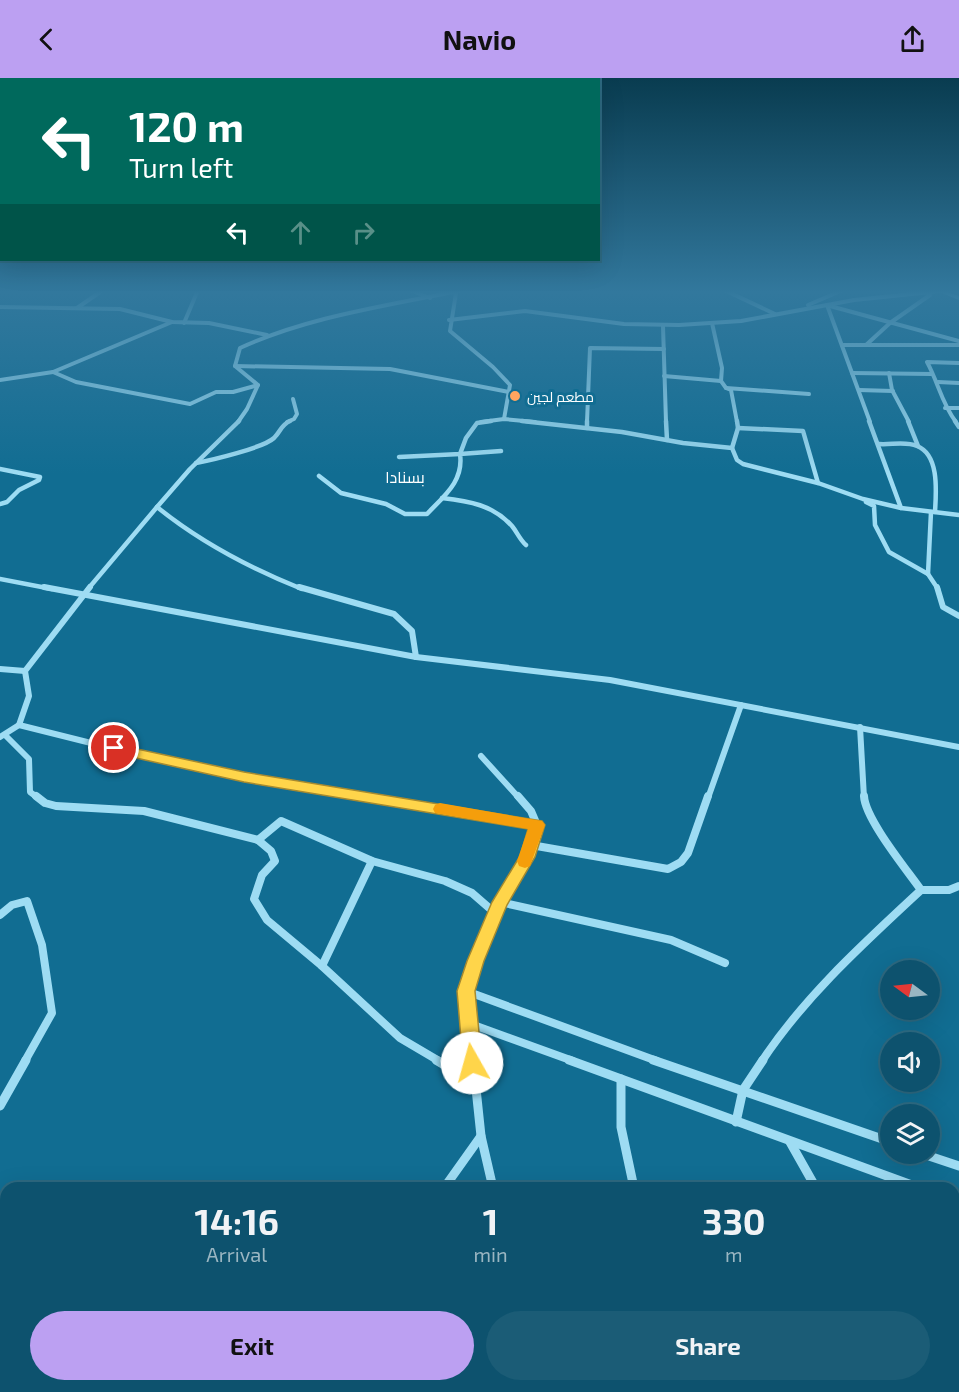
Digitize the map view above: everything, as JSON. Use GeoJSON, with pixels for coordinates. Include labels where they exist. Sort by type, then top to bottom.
{"type":"FeatureCollection","features":[{"type":"Feature","properties":{"kind":"street"},"geometry":{"type":"LineString","coordinates":[[0,380],[53,372],[102,351]]}},
{"type":"Feature","properties":{"kind":"street"},"geometry":{"type":"LineString","coordinates":[[235,366],[239,351]]}},
{"type":"Feature","properties":{"kind":"street"},"geometry":{"type":"LineString","coordinates":[[474,351],[510,385],[504,418]]}},
{"type":"Feature","properties":{"kind":"street"},"geometry":{"type":"LineString","coordinates":[[587,428],[590,351]]}},
{"type":"Feature","properties":{"kind":"street"},"geometry":{"type":"LineString","coordinates":[[664,351],[667,440]]}},
{"type":"Feature","properties":{"kind":"street"},"geometry":{"type":"LineString","coordinates":[[718,351],[722,368],[721,381],[726,388],[731,390],[738,428],[732,448],[737,460],[743,464],[818,483],[874,506],[875,525],[889,552],[928,574],[939,591],[943,606],[946,610],[959,616]]}},
{"type":"Feature","properties":{"kind":"street"},"geometry":{"type":"LineString","coordinates":[[844,351],[902,508]]}},
{"type":"Feature","properties":{"kind":"street"},"geometry":{"type":"LineString","coordinates":[[959,363],[927,362],[938,382],[945,408],[959,426]]}},
{"type":"Feature","properties":{"kind":"street"},"geometry":{"type":"LineString","coordinates":[[235,366],[390,369],[509,392]]}},
{"type":"Feature","properties":{"kind":"street"},"geometry":{"type":"LineString","coordinates":[[235,366],[258,385]]}},
{"type":"Feature","properties":{"kind":"street"},"geometry":{"type":"LineString","coordinates":[[53,372],[76,382],[190,404],[216,392],[233,392],[258,385]]}},
{"type":"Feature","properties":{"kind":"street"},"geometry":{"type":"LineString","coordinates":[[852,373],[932,374]]}},
{"type":"Feature","properties":{"kind":"street"},"geometry":{"type":"LineString","coordinates":[[889,373],[889,381],[904,410],[918,446]]}},
{"type":"Feature","properties":{"kind":"street"},"geometry":{"type":"LineString","coordinates":[[664,376],[721,381]]}},
{"type":"Feature","properties":{"kind":"street"},"geometry":{"type":"LineString","coordinates":[[938,382],[959,383]]}},
{"type":"Feature","properties":{"kind":"street"},"geometry":{"type":"LineString","coordinates":[[258,385],[255,396],[231,433],[196,463],[157,507],[83,595],[24,671],[29,696],[19,725],[2,736],[29,759],[30,792],[45,803],[56,806],[144,812],[258,840],[270,851],[275,861],[262,875],[254,899],[267,920],[322,966],[400,1038],[475,1083]]}},
{"type":"Feature","properties":{"kind":"street"},"geometry":{"type":"LineString","coordinates":[[726,388],[809,394]]}},
{"type":"Feature","properties":{"kind":"street"},"geometry":{"type":"LineString","coordinates":[[859,390],[893,391]]}},
{"type":"Feature","properties":{"kind":"street"},"geometry":{"type":"LineString","coordinates":[[196,463],[220,459],[273,439],[282,425],[294,419],[297,414],[293,399]]}},
{"type":"Feature","properties":{"kind":"street"},"geometry":{"type":"LineString","coordinates":[[945,408],[959,408]]}},
{"type":"Feature","properties":{"kind":"street"},"geometry":{"type":"LineString","coordinates":[[320,476],[341,493],[387,504],[405,514],[427,514],[456,485],[462,462],[460,454],[466,438],[477,423],[504,418],[732,448]]}},
{"type":"Feature","properties":{"kind":"street"},"geometry":{"type":"LineString","coordinates":[[738,428],[802,431],[818,483]]}},
{"type":"Feature","properties":{"kind":"street"},"geometry":{"type":"LineString","coordinates":[[879,444],[918,446],[925,451],[935,474],[928,574]]}},
{"type":"Feature","properties":{"kind":"street"},"geometry":{"type":"LineString","coordinates":[[399,457],[501,451]]}},
{"type":"Feature","properties":{"kind":"street"},"geometry":{"type":"LineString","coordinates":[[0,469],[40,477],[39,480],[19,490],[7,502],[0,504]]}},
{"type":"Feature","properties":{"kind":"street"},"geometry":{"type":"LineString","coordinates":[[442,498],[470,501],[499,511],[514,529],[521,542],[526,545]]}},
{"type":"Feature","properties":{"kind":"street"},"geometry":{"type":"LineString","coordinates":[[863,500],[902,508],[959,515]]}},
{"type":"Feature","properties":{"kind":"street"},"geometry":{"type":"LineString","coordinates":[[157,507],[179,525],[272,577],[311,592],[394,614],[412,631],[416,657]]}},
{"type":"Feature","properties":{"kind":"street"},"geometry":{"type":"LineString","coordinates":[[0,579],[416,657],[610,680],[959,747]]}},
{"type":"Feature","properties":{"kind":"street"},"geometry":{"type":"LineString","coordinates":[[0,669],[24,671]]}},
{"type":"Feature","properties":{"kind":"street"},"geometry":{"type":"LineString","coordinates":[[531,845],[668,869],[681,862],[688,853],[741,705]]}},
{"type":"Feature","properties":{"kind":"street"},"geometry":{"type":"LineString","coordinates":[[19,725],[57,736],[244,777],[537,825]]}},
{"type":"Feature","properties":{"kind":"street"},"geometry":{"type":"LineString","coordinates":[[860,727],[864,805],[921,890]]}},
{"type":"Feature","properties":{"kind":"street"},"geometry":{"type":"LineString","coordinates":[[481,756],[531,811],[537,825],[527,857],[495,913],[466,991],[481,1136],[492,1182]]}},
{"type":"Feature","properties":{"kind":"street"},"geometry":{"type":"LineString","coordinates":[[258,840],[281,820],[372,861],[445,881],[472,893],[495,913]]}},
{"type":"Feature","properties":{"kind":"street"},"geometry":{"type":"LineString","coordinates":[[322,966],[372,861]]}},
{"type":"Feature","properties":{"kind":"street"},"geometry":{"type":"LineString","coordinates":[[736,1122],[743,1090],[782,1031],[852,955],[921,890],[949,890],[959,886]]}},
{"type":"Feature","properties":{"kind":"street"},"geometry":{"type":"LineString","coordinates":[[0,915],[12,905],[27,901],[42,945],[52,1013],[0,1106]]}},
{"type":"Feature","properties":{"kind":"street"},"geometry":{"type":"LineString","coordinates":[[500,902],[670,940],[725,963]]}},
{"type":"Feature","properties":{"kind":"street"},"geometry":{"type":"LineString","coordinates":[[466,991],[702,1078],[880,1138]]}},
{"type":"Feature","properties":{"kind":"street"},"geometry":{"type":"LineString","coordinates":[[468,1023],[903,1182]]}},
{"type":"Feature","properties":{"kind":"street"},"geometry":{"type":"LineString","coordinates":[[621,1079],[621,1127],[633,1182]]}},
{"type":"Feature","properties":{"kind":"street"},"geometry":{"type":"LineString","coordinates":[[448,1182],[481,1136]]}},
{"type":"Feature","properties":{"kind":"street"},"geometry":{"type":"LineString","coordinates":[[790,1142],[813,1182]]}},
{"type":"Feature","properties":{"kind":"street"},"geometry":{"type":"LineString","coordinates":[[940,1160],[959,1166]]}},
{"type":"Feature","properties":{"kind":"slow traffic"},"geometry":{"type":"LineString","coordinates":[[440,809],[537,825],[525,861]]}},
{"type":"Feature","properties":{"kind":"place","name":"مطعم لجين"},"geometry":{"type":"Point","coordinates":[515,396]}},
{"type":"Feature","properties":{"kind":"district","name":"بسنادا"},"geometry":{"type":"Point","coordinates":[405,476]}},
{"type":"Feature","properties":{"kind":"route"},"geometry":{"type":"LineString","coordinates":[[114,748],[244,777],[537,825],[527,857],[500,902],[475,961],[466,991],[472,1063]]}}]}
